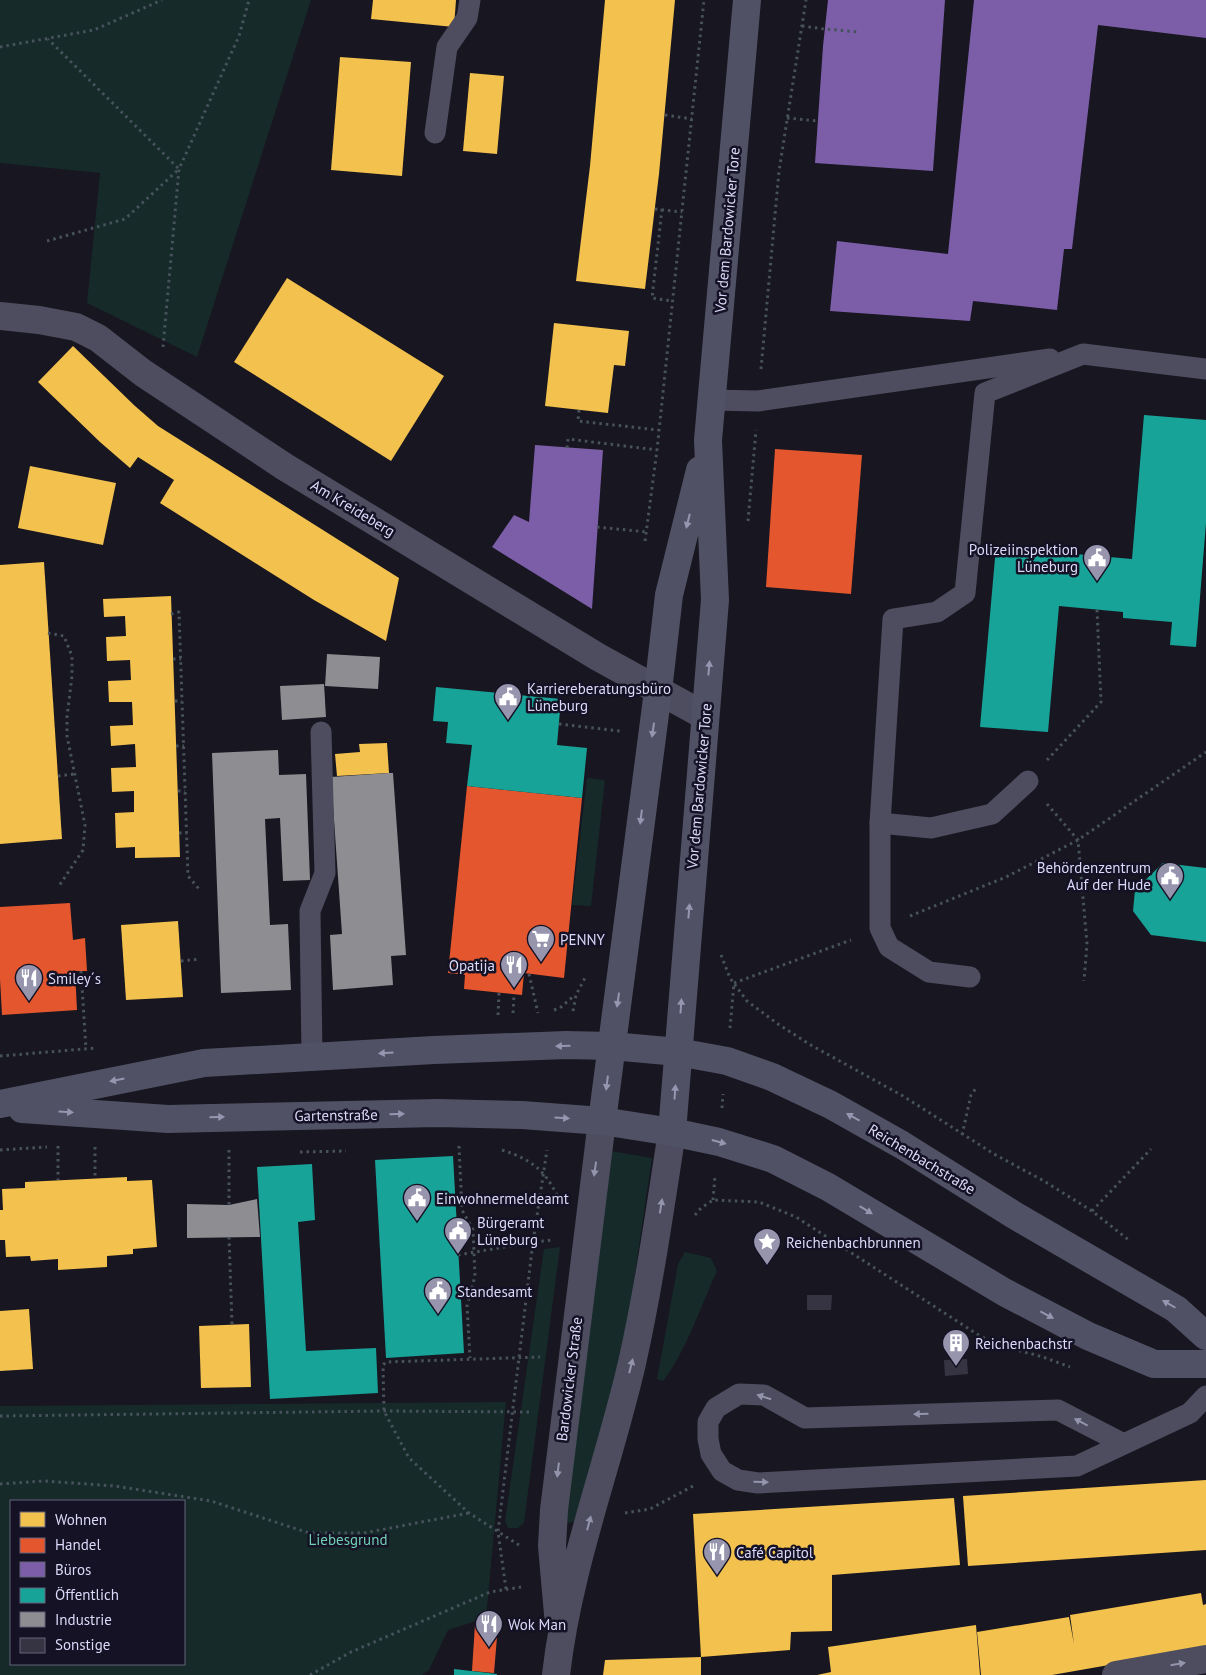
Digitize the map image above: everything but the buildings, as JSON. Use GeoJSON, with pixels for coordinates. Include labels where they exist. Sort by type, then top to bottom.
{"type":"FeatureCollection","features":[{"type":"Feature","properties":{"kind":"main road","name":"Vor dem Bardowicker Tore"},"geometry":{"type":"LineString","coordinates":[[672,1132],[715,600],[708,440],[752,7]]}},
{"type":"Feature","properties":{"kind":"main road","name":"Vor dem Bardowicker Tore"},"geometry":{"type":"LineString","coordinates":[[602,1121],[669,596],[708,440]]}},
{"type":"Feature","properties":{"kind":"main road","name":"Gartenstraße"},"geometry":{"type":"LineString","coordinates":[[0,1106],[204,1064],[557,1046],[612,1046]]}},
{"type":"Feature","properties":{"kind":"main road","name":"Reichenbachstraße"},"geometry":{"type":"LineString","coordinates":[[612,1046],[678,1052],[726,1061],[772,1077],[831,1105],[902,1145],[1014,1216],[1176,1309],[1206,1336]]}},
{"type":"Feature","properties":{"kind":"main road","name":"Gartenstraße"},"geometry":{"type":"LineString","coordinates":[[0,1106],[168,1118],[438,1113],[522,1115],[602,1121],[672,1132]]}},
{"type":"Feature","properties":{"kind":"main road"},"geometry":{"type":"LineString","coordinates":[[672,1132],[719,1142],[773,1159],[828,1187],[1004,1292],[1088,1336],[1154,1364],[1206,1364]]}},
{"type":"Feature","properties":{"kind":"street","name":"Am Kreideberg"},"geometry":{"type":"LineString","coordinates":[[0,316],[39,320],[76,327],[98,338],[143,373],[285,467],[598,657],[705,716]]}},
{"type":"Feature","properties":{"kind":"street","name":"Bardowicker Straße"},"geometry":{"type":"LineString","coordinates":[[560,1638],[552,1546],[554,1510],[602,1121]]}},
{"type":"Feature","properties":{"kind":"street","name":"Bardowicker Straße"},"geometry":{"type":"LineString","coordinates":[[556,1675],[560,1638],[576,1570],[632,1363],[651,1266],[672,1132]]}},
{"type":"Feature","properties":{"kind":"street"},"geometry":{"type":"LineString","coordinates":[[1116,1675],[1206,1659]]}},
{"type":"Feature","properties":{"kind":"lane"},"geometry":{"type":"LineString","coordinates":[[435,133],[447,47],[467,18],[470,0]]}},
{"type":"Feature","properties":{"kind":"lane"},"geometry":{"type":"LineString","coordinates":[[712,400],[758,401],[1083,354],[1206,369]]}},
{"type":"Feature","properties":{"kind":"lane"},"geometry":{"type":"LineString","coordinates":[[970,977],[929,972],[889,947],[880,928],[880,823],[894,619],[937,612],[965,593],[985,393],[1083,354]]}},
{"type":"Feature","properties":{"kind":"lane"},"geometry":{"type":"LineString","coordinates":[[312,1057],[310,911],[325,873],[321,732]]}},
{"type":"Feature","properties":{"kind":"lane"},"geometry":{"type":"LineString","coordinates":[[880,823],[931,828],[992,814],[1028,781]]}},
{"type":"Feature","properties":{"kind":"lane"},"geometry":{"type":"LineString","coordinates":[[1124,1444],[1058,1410],[805,1418],[764,1395],[739,1394],[716,1408],[708,1422],[708,1439],[711,1454],[722,1471],[738,1480],[758,1483],[1077,1466],[1124,1444],[1190,1413],[1206,1396]]}},
{"type":"Feature","properties":{"kind":"path"},"geometry":{"type":"LineString","coordinates":[[0,47],[94,30],[162,0]]}},
{"type":"Feature","properties":{"kind":"path"},"geometry":{"type":"LineString","coordinates":[[645,542],[657,450],[704,0]]}},
{"type":"Feature","properties":{"kind":"path"},"geometry":{"type":"LineString","coordinates":[[747,528],[779,171],[806,0]]}},
{"type":"Feature","properties":{"kind":"path"},"geometry":{"type":"LineString","coordinates":[[166,328],[179,169],[239,36],[248,1]]}},
{"type":"Feature","properties":{"kind":"path"},"geometry":{"type":"LineString","coordinates":[[802,26],[860,32]]}},
{"type":"Feature","properties":{"kind":"path"},"geometry":{"type":"LineString","coordinates":[[48,39],[179,169]]}},
{"type":"Feature","properties":{"kind":"path"},"geometry":{"type":"LineString","coordinates":[[665,115],[692,119]]}},
{"type":"Feature","properties":{"kind":"path"},"geometry":{"type":"LineString","coordinates":[[787,118],[818,121]]}},
{"type":"Feature","properties":{"kind":"path"},"geometry":{"type":"LineString","coordinates":[[47,241],[125,220],[179,169]]}},
{"type":"Feature","properties":{"kind":"path"},"geometry":{"type":"LineString","coordinates":[[655,209],[682,212]]}},
{"type":"Feature","properties":{"kind":"path"},"geometry":{"type":"LineString","coordinates":[[662,210],[652,298],[672,301]]}},
{"type":"Feature","properties":{"kind":"path"},"geometry":{"type":"LineString","coordinates":[[579,410],[578,421],[658,430]]}},
{"type":"Feature","properties":{"kind":"path"},"geometry":{"type":"LineString","coordinates":[[567,448],[568,439],[657,450]]}},
{"type":"Feature","properties":{"kind":"path"},"geometry":{"type":"LineString","coordinates":[[597,527],[647,532]]}},
{"type":"Feature","properties":{"kind":"path"},"geometry":{"type":"LineString","coordinates":[[1084,982],[1088,944],[1078,840],[1028,781],[1101,702],[1097,609]]}},
{"type":"Feature","properties":{"kind":"path"},"geometry":{"type":"LineString","coordinates":[[171,614],[180,612],[188,876],[199,889]]}},
{"type":"Feature","properties":{"kind":"path"},"geometry":{"type":"LineString","coordinates":[[48,633],[64,636],[72,656],[72,676],[66,718],[67,736],[85,825],[83,850],[59,886]]}},
{"type":"Feature","properties":{"kind":"path"},"geometry":{"type":"LineString","coordinates":[[173,659],[181,659]]}},
{"type":"Feature","properties":{"kind":"path"},"geometry":{"type":"LineString","coordinates":[[559,724],[620,731],[628,674]]}},
{"type":"Feature","properties":{"kind":"path"},"geometry":{"type":"LineString","coordinates":[[175,701],[182,701]]}},
{"type":"Feature","properties":{"kind":"path"},"geometry":{"type":"LineString","coordinates":[[176,746],[184,746]]}},
{"type":"Feature","properties":{"kind":"path"},"geometry":{"type":"LineString","coordinates":[[734,983],[802,959],[1006,877],[1078,840],[1206,752]]}},
{"type":"Feature","properties":{"kind":"path"},"geometry":{"type":"LineString","coordinates":[[58,776],[74,774]]}},
{"type":"Feature","properties":{"kind":"path"},"geometry":{"type":"LineString","coordinates":[[178,791],[185,791]]}},
{"type":"Feature","properties":{"kind":"path"},"geometry":{"type":"LineString","coordinates":[[179,833],[187,833]]}},
{"type":"Feature","properties":{"kind":"path"},"geometry":{"type":"LineString","coordinates":[[719,951],[730,978],[747,1001],[778,1024],[809,1044],[903,1096],[994,1154],[1044,1181],[1092,1211],[1131,1242]]}},
{"type":"Feature","properties":{"kind":"path"},"geometry":{"type":"LineString","coordinates":[[181,961],[200,959]]}},
{"type":"Feature","properties":{"kind":"path"},"geometry":{"type":"LineString","coordinates":[[81,972],[86,1049]]}},
{"type":"Feature","properties":{"kind":"path"},"geometry":{"type":"LineString","coordinates":[[529,974],[539,1016],[560,1008],[576,995],[586,976]]}},
{"type":"Feature","properties":{"kind":"path"},"geometry":{"type":"LineString","coordinates":[[498,1023],[499,993]]}},
{"type":"Feature","properties":{"kind":"path"},"geometry":{"type":"LineString","coordinates":[[513,1022],[514,994]]}},
{"type":"Feature","properties":{"kind":"path"},"geometry":{"type":"LineString","coordinates":[[962,1135],[971,1095],[977,1087]]}},
{"type":"Feature","properties":{"kind":"path"},"geometry":{"type":"LineString","coordinates":[[95,1144],[95,1179]]}},
{"type":"Feature","properties":{"kind":"path"},"geometry":{"type":"LineString","coordinates":[[459,1145],[462,1210],[473,1230],[476,1276],[467,1306],[470,1358]]}},
{"type":"Feature","properties":{"kind":"path"},"geometry":{"type":"LineString","coordinates":[[58,1146],[58,1180]]}},
{"type":"Feature","properties":{"kind":"path"},"geometry":{"type":"LineString","coordinates":[[229,1147],[229,1205]]}},
{"type":"Feature","properties":{"kind":"path"},"geometry":{"type":"LineString","coordinates":[[1092,1211],[1151,1148]]}},
{"type":"Feature","properties":{"kind":"path"},"geometry":{"type":"LineString","coordinates":[[501,1150],[532,1162],[543,1173],[498,1532],[506,1589]]}},
{"type":"Feature","properties":{"kind":"path"},"geometry":{"type":"LineString","coordinates":[[693,1217],[701,1208],[713,1200],[759,1202],[778,1209],[796,1217],[980,1336],[998,1345],[1043,1357],[1072,1368]]}},
{"type":"Feature","properties":{"kind":"path"},"geometry":{"type":"LineString","coordinates":[[229,1237],[232,1324]]}},
{"type":"Feature","properties":{"kind":"path"},"geometry":{"type":"LineString","coordinates":[[458,1255],[533,1242],[557,1240]]}},
{"type":"Feature","properties":{"kind":"path"},"geometry":{"type":"LineString","coordinates":[[526,1550],[470,1513],[409,1458],[384,1411],[383,1365],[386,1362],[519,1356],[542,1357]]}},
{"type":"Feature","properties":{"kind":"path"},"geometry":{"type":"LineString","coordinates":[[0,1416],[384,1411],[535,1412]]}},
{"type":"Feature","properties":{"kind":"path"},"geometry":{"type":"LineString","coordinates":[[622,1513],[650,1509],[722,1471]]}},
{"type":"Feature","properties":{"kind":"path"},"geometry":{"type":"LineString","coordinates":[[0,1484],[44,1481],[115,1486],[211,1501],[309,1533],[364,1533],[470,1513]]}},
{"type":"Feature","properties":{"kind":"path"},"geometry":{"type":"LineString","coordinates":[[310,1675],[350,1652],[490,1592],[521,1587]]}},
{"type":"Feature","properties":{"kind":"green space"},"geometry":{"type":"Polygon","coordinates":[[[0,0],[311,0],[197,357],[87,303],[100,173],[0,163],[0,0]]]}},
{"type":"Feature","properties":{"kind":"green space"},"geometry":{"type":"Polygon","coordinates":[[[587,778],[605,780],[591,906],[572,905],[587,778]]]}},
{"type":"Feature","properties":{"kind":"green space"},"geometry":{"type":"Polygon","coordinates":[[[611,1151],[652,1158],[624,1349],[576,1521],[569,1523],[563,1521],[611,1151]]]}},
{"type":"Feature","properties":{"kind":"green space"},"geometry":{"type":"Polygon","coordinates":[[[560,1247],[524,1523],[518,1528],[508,1528],[505,1521],[544,1249],[560,1247]]]}},
{"type":"Feature","properties":{"kind":"green space"},"geometry":{"type":"Polygon","coordinates":[[[685,1252],[711,1258],[717,1271],[686,1343],[663,1381],[657,1379],[678,1264],[685,1252]]]}},
{"type":"Feature","properties":{"kind":"green space","name":"Liebesgrund"},"geometry":{"type":"Polygon","coordinates":[[[506,1402],[486,1618],[448,1630],[429,1670],[422,1675],[0,1675],[0,1406],[506,1402]]]}},
{"type":"Feature","properties":{"kind":"place","name":"Polizeiinspektion Lüneburg"},"geometry":{"type":"Point","coordinates":[1097,582]}},
{"type":"Feature","properties":{"kind":"place","name":"Karriereberatungsbüro Lüneburg"},"geometry":{"type":"Point","coordinates":[508,721]}},
{"type":"Feature","properties":{"kind":"place","name":"Behördenzentrum Auf der Hude"},"geometry":{"type":"Point","coordinates":[1170,900]}},
{"type":"Feature","properties":{"kind":"place","name":"PENNY"},"geometry":{"type":"Point","coordinates":[541,963]}},
{"type":"Feature","properties":{"kind":"place","name":"Opatija"},"geometry":{"type":"Point","coordinates":[514,989]}},
{"type":"Feature","properties":{"kind":"place","name":"Smiley´s"},"geometry":{"type":"Point","coordinates":[29,1002]}},
{"type":"Feature","properties":{"kind":"place","name":"Einwohnermeldeamt"},"geometry":{"type":"Point","coordinates":[417,1222]}},
{"type":"Feature","properties":{"kind":"place","name":"Bürgeramt Lüneburg"},"geometry":{"type":"Point","coordinates":[458,1255]}},
{"type":"Feature","properties":{"kind":"place","name":"Reichenbachbrunnen"},"geometry":{"type":"Point","coordinates":[767,1266]}},
{"type":"Feature","properties":{"kind":"place","name":"Standesamt"},"geometry":{"type":"Point","coordinates":[438,1315]}},
{"type":"Feature","properties":{"kind":"place","name":"Reichenbachstr"},"geometry":{"type":"Point","coordinates":[956,1367]}},
{"type":"Feature","properties":{"kind":"place","name":"Café Capitol"},"geometry":{"type":"Point","coordinates":[717,1576]}},
{"type":"Feature","properties":{"kind":"place","name":"Wok Man"},"geometry":{"type":"Point","coordinates":[489,1648]}}]}
